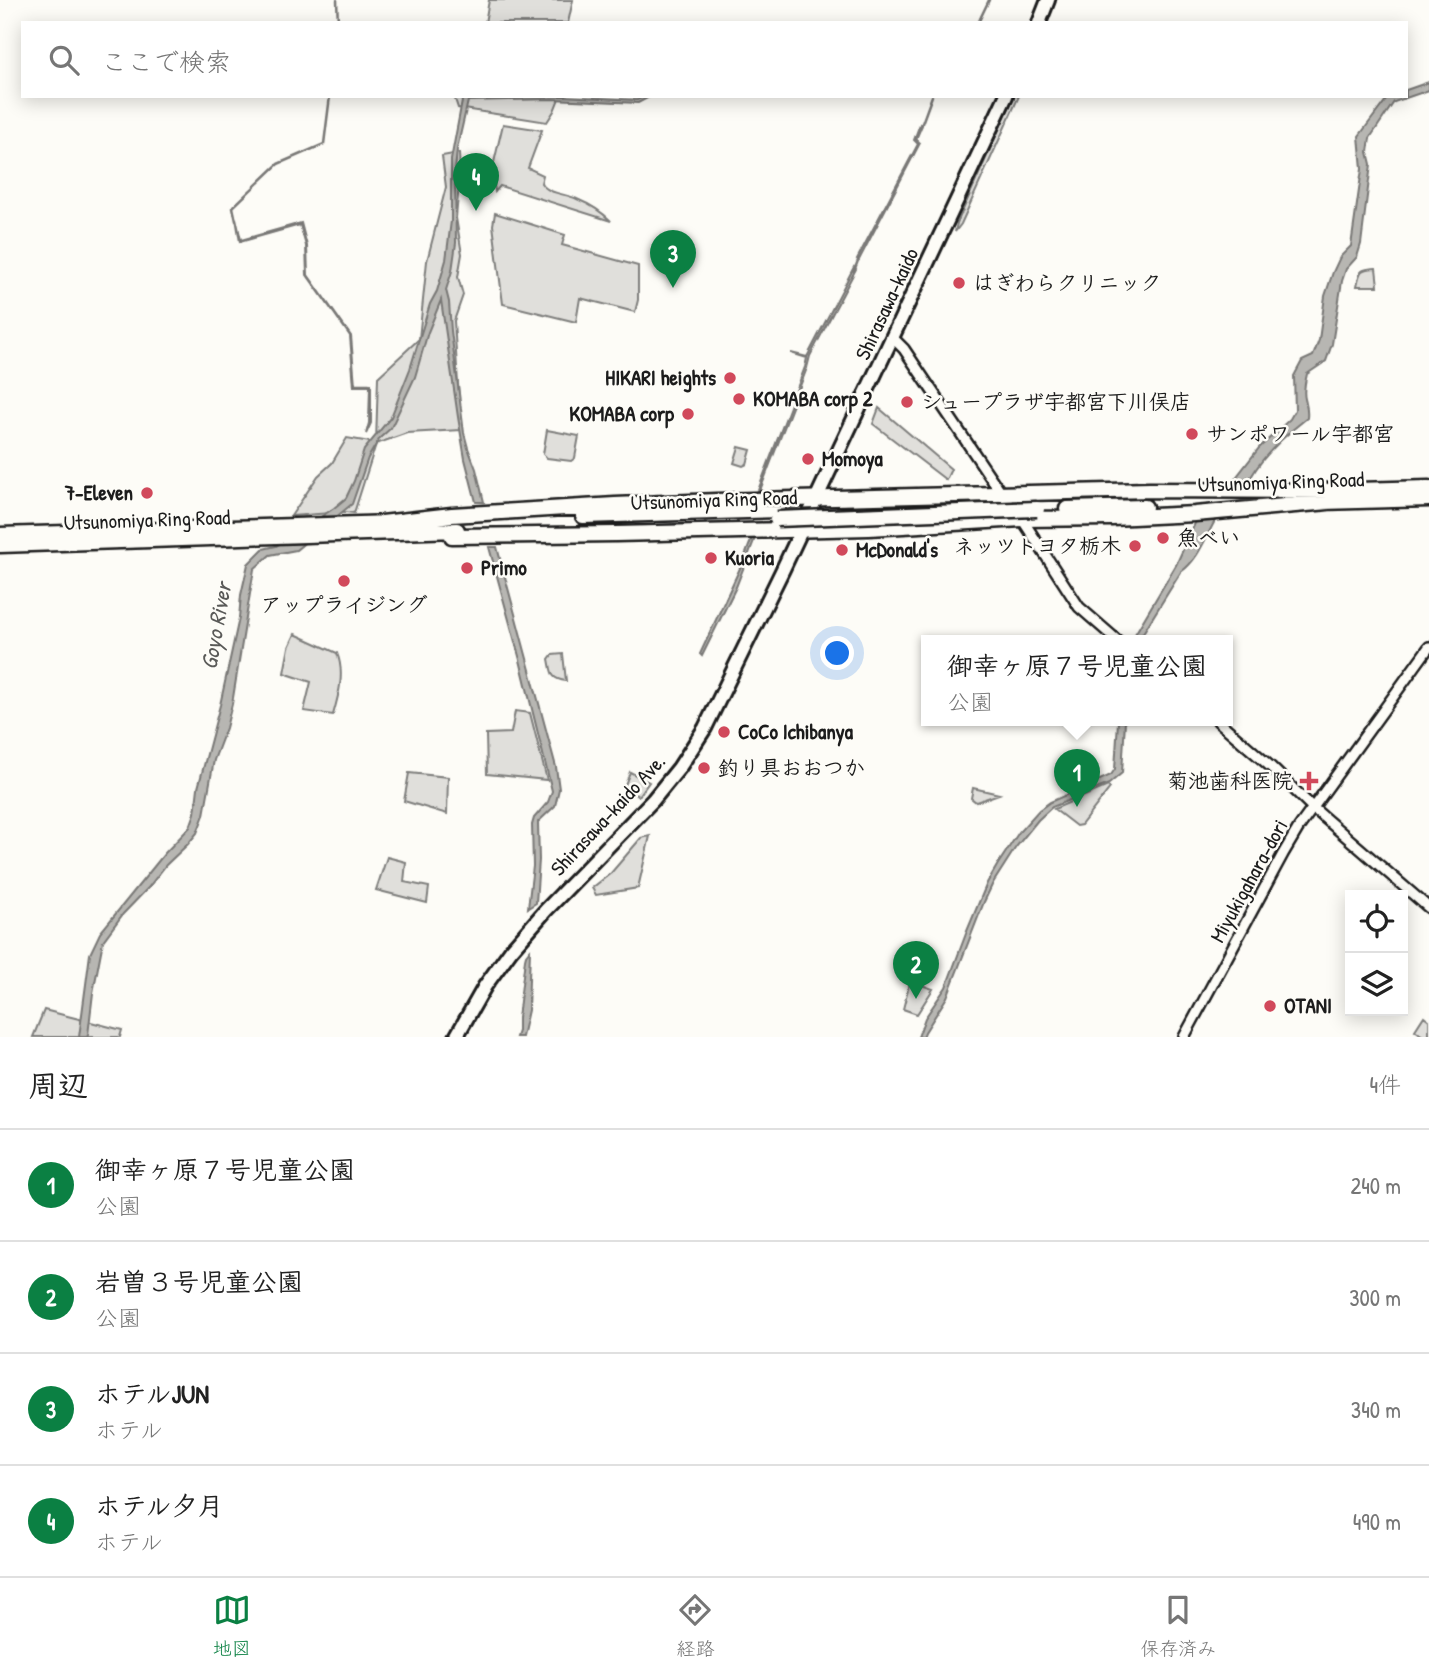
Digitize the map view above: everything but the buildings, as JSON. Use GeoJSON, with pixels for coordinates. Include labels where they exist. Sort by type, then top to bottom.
{"type":"FeatureCollection","features":[{"type":"Feature","properties":{"kind":"highway","name":"Utsunomiya Ring Road"},"geometry":{"type":"LineString","coordinates":[[339,529],[383,523],[777,514],[1330,496],[1429,488]]}},
{"type":"Feature","properties":{"kind":"highway"},"geometry":{"type":"LineString","coordinates":[[383,523],[452,515],[615,505],[816,498],[1195,489],[1330,496]]}},
{"type":"Feature","properties":{"kind":"highway"},"geometry":{"type":"LineString","coordinates":[[450,530],[452,536],[869,528],[1022,519],[1195,514],[1330,496]]}},
{"type":"Feature","properties":{"kind":"highway","name":"Utsunomiya Ring Road"},"geometry":{"type":"LineString","coordinates":[[1330,496],[1429,499]]}},
{"type":"Feature","properties":{"kind":"highway","name":"Utsunomiya Ring Road"},"geometry":{"type":"LineString","coordinates":[[0,535],[339,529],[450,530],[777,514]]}},
{"type":"Feature","properties":{"kind":"highway","name":"Utsunomiya Ring Road"},"geometry":{"type":"LineString","coordinates":[[0,545],[272,531]]}},
{"type":"Feature","properties":{"kind":"main road"},"geometry":{"type":"LineString","coordinates":[[1040,21],[1048,0]]}},
{"type":"Feature","properties":{"kind":"main road","name":"Shirasawa-kaido"},"geometry":{"type":"LineString","coordinates":[[802,528],[1005,98]]}},
{"type":"Feature","properties":{"kind":"main road","name":"Shirasawa-kaido Ave."},"geometry":{"type":"LineString","coordinates":[[456,1037],[485,986],[512,950],[545,910],[653,800],[692,748],[715,709],[802,528]]}},
{"type":"Feature","properties":{"kind":"street"},"geometry":{"type":"LineString","coordinates":[[893,338],[904,349],[1001,493],[1022,519],[1079,607],[1111,635]]}},
{"type":"Feature","properties":{"kind":"street","name":"Miyukigahara-dori"},"geometry":{"type":"LineString","coordinates":[[1184,1037],[1299,827],[1429,647]]}},
{"type":"Feature","properties":{"kind":"street"},"geometry":{"type":"LineString","coordinates":[[1224,726],[1271,766],[1313,808],[1429,908]]}},
{"type":"Feature","properties":{"kind":"shaded area"},"geometry":{"type":"Polygon","coordinates":[[[489,0],[573,0],[568,21],[485,21],[489,0]]]}},
{"type":"Feature","properties":{"kind":"shaded area"},"geometry":{"type":"Polygon","coordinates":[[[1429,82],[1429,90],[1408,97],[1408,89],[1429,82]]]}},
{"type":"Feature","properties":{"kind":"shaded area"},"geometry":{"type":"Polygon","coordinates":[[[455,98],[559,98],[547,122],[458,108],[455,98]]]}},
{"type":"Feature","properties":{"kind":"shaded area"},"geometry":{"type":"Polygon","coordinates":[[[463,98],[647,98],[638,103],[552,99],[468,101],[457,149],[456,243],[446,290],[464,433],[484,502],[476,502],[465,459],[441,300],[415,377],[391,428],[380,438],[368,458],[352,504],[296,550],[270,555],[254,569],[232,704],[214,760],[204,815],[197,833],[123,914],[103,941],[88,1035],[79,1037],[90,954],[100,933],[165,853],[190,827],[220,705],[248,564],[263,549],[288,539],[346,498],[364,450],[391,417],[446,260],[451,221],[451,160],[463,98]]]}},
{"type":"Feature","properties":{"kind":"shaded area"},"geometry":{"type":"Polygon","coordinates":[[[1013,98],[1018,98],[955,232],[1013,98]]]}},
{"type":"Feature","properties":{"kind":"shaded area"},"geometry":{"type":"Polygon","coordinates":[[[1388,98],[1406,98],[1394,102],[1370,138],[1368,152],[1371,164],[1361,244],[1357,257],[1346,269],[1342,281],[1332,344],[1326,361],[1307,374],[1304,393],[1307,418],[1276,445],[1251,477],[1246,478],[1240,485],[1231,484],[1259,448],[1290,419],[1295,410],[1294,376],[1302,361],[1313,356],[1319,340],[1325,296],[1333,272],[1340,257],[1351,246],[1362,169],[1359,136],[1388,98]]]}},
{"type":"Feature","properties":{"kind":"shaded area"},"geometry":{"type":"Polygon","coordinates":[[[503,124],[542,130],[528,168],[543,175],[541,183],[548,190],[586,203],[611,221],[500,186],[495,192],[492,171],[503,124]]]}},
{"type":"Feature","properties":{"kind":"shaded area"},"geometry":{"type":"Polygon","coordinates":[[[920,124],[922,125],[916,139],[920,143],[859,260],[857,259],[918,144],[914,140],[920,124]]]}},
{"type":"Feature","properties":{"kind":"shaded area"},"geometry":{"type":"Polygon","coordinates":[[[459,153],[456,218],[462,254],[458,277],[463,295],[454,321],[461,430],[407,433],[376,444],[354,513],[291,516],[318,476],[332,463],[347,438],[376,443],[378,377],[419,339],[427,261],[446,187],[442,156],[459,153]]]}},
{"type":"Feature","properties":{"kind":"shaded area"},"geometry":{"type":"Polygon","coordinates":[[[495,213],[565,235],[562,245],[638,266],[638,300],[635,312],[580,298],[576,322],[503,304],[493,225],[495,213]]]}},
{"type":"Feature","properties":{"kind":"shaded area"},"geometry":{"type":"Polygon","coordinates":[[[236,218],[241,240],[301,223],[307,246],[308,275],[351,336],[355,385],[371,384],[371,423],[366,434],[370,386],[354,386],[350,336],[307,275],[306,246],[300,225],[240,242],[236,218]]]}},
{"type":"Feature","properties":{"kind":"shaded area"},"geometry":{"type":"Polygon","coordinates":[[[854,267],[856,269],[810,356],[757,493],[805,367],[807,358],[791,353],[807,357],[854,267]]]}},
{"type":"Feature","properties":{"kind":"shaded area"},"geometry":{"type":"Polygon","coordinates":[[[1376,268],[1378,286],[1357,286],[1362,271],[1376,268]]]}},
{"type":"Feature","properties":{"kind":"shaded area"},"geometry":{"type":"Polygon","coordinates":[[[879,408],[951,469],[946,480],[873,424],[879,408]]]}},
{"type":"Feature","properties":{"kind":"shaded area"},"geometry":{"type":"Polygon","coordinates":[[[547,430],[579,436],[575,458],[571,461],[547,458],[543,454],[547,430]]]}},
{"type":"Feature","properties":{"kind":"shaded area"},"geometry":{"type":"Polygon","coordinates":[[[739,447],[751,450],[747,464],[743,466],[734,463],[739,447]]]}},
{"type":"Feature","properties":{"kind":"shaded area"},"geometry":{"type":"Polygon","coordinates":[[[1216,519],[1197,555],[1181,572],[1142,635],[1135,635],[1176,565],[1196,521],[1216,519]]]}},
{"type":"Feature","properties":{"kind":"shaded area"},"geometry":{"type":"Polygon","coordinates":[[[752,538],[755,538],[736,587],[702,656],[700,654],[752,538]]]}},
{"type":"Feature","properties":{"kind":"shaded area"},"geometry":{"type":"Polygon","coordinates":[[[489,547],[497,547],[556,767],[559,789],[555,806],[538,822],[536,903],[528,908],[533,866],[532,825],[534,818],[548,802],[552,791],[489,547]]]}},
{"type":"Feature","properties":{"kind":"shaded area"},"geometry":{"type":"Polygon","coordinates":[[[295,634],[337,653],[341,676],[333,715],[304,711],[311,682],[284,673],[289,647],[295,634]]]}},
{"type":"Feature","properties":{"kind":"shaded area"},"geometry":{"type":"Polygon","coordinates":[[[563,654],[566,681],[554,677],[549,659],[552,655],[563,654]]]}},
{"type":"Feature","properties":{"kind":"shaded area"},"geometry":{"type":"Polygon","coordinates":[[[515,711],[530,713],[547,780],[487,774],[486,734],[511,733],[515,711]]]}},
{"type":"Feature","properties":{"kind":"shaded area"},"geometry":{"type":"Polygon","coordinates":[[[1118,726],[1125,726],[1122,773],[1109,784],[1052,807],[1016,847],[984,902],[947,997],[923,1037],[918,1037],[925,1018],[946,987],[987,883],[1019,832],[1050,802],[1111,775],[1115,769],[1118,726]]]}},
{"type":"Feature","properties":{"kind":"shaded area"},"geometry":{"type":"Polygon","coordinates":[[[630,772],[649,782],[639,796],[623,790],[630,772]]]}},
{"type":"Feature","properties":{"kind":"shaded area"},"geometry":{"type":"Polygon","coordinates":[[[409,773],[448,777],[447,814],[404,801],[409,773]]]}},
{"type":"Feature","properties":{"kind":"shaded area"},"geometry":{"type":"Polygon","coordinates":[[[1108,786],[1110,788],[1081,825],[1076,826],[1054,809],[1108,786]]]}},
{"type":"Feature","properties":{"kind":"shaded area"},"geometry":{"type":"Polygon","coordinates":[[[973,788],[999,794],[976,802],[971,798],[973,788]]]}},
{"type":"Feature","properties":{"kind":"shaded area"},"geometry":{"type":"Polygon","coordinates":[[[650,836],[638,888],[596,895],[592,888],[611,873],[641,838],[650,836]]]}},
{"type":"Feature","properties":{"kind":"shaded area"},"geometry":{"type":"Polygon","coordinates":[[[387,857],[406,862],[404,882],[429,887],[427,903],[376,890],[387,857]]]}},
{"type":"Feature","properties":{"kind":"shaded area"},"geometry":{"type":"Polygon","coordinates":[[[530,950],[528,1010],[522,1037],[516,1037],[525,959],[530,950]]]}},
{"type":"Feature","properties":{"kind":"shaded area"},"geometry":{"type":"Polygon","coordinates":[[[910,981],[933,989],[917,1014],[903,1009],[910,981]]]}},
{"type":"Feature","properties":{"kind":"shaded area"},"geometry":{"type":"Polygon","coordinates":[[[44,1010],[122,1030],[120,1037],[33,1037],[44,1010]]]}},
{"type":"Feature","properties":{"kind":"shaded area"},"geometry":{"type":"Polygon","coordinates":[[[1424,1016],[1429,1020],[1429,1037],[1424,1037],[1415,1030],[1424,1016]]]}},
{"type":"Feature","properties":{"kind":"waterway"},"geometry":{"type":"LineString","coordinates":[[337,0],[338,21]]}},
{"type":"Feature","properties":{"kind":"waterway"},"geometry":{"type":"LineString","coordinates":[[979,21],[989,0]]}},
{"type":"Feature","properties":{"kind":"waterway"},"geometry":{"type":"LineString","coordinates":[[236,221],[233,207],[278,164],[324,144],[330,98]]}},
{"type":"Feature","properties":{"kind":"waterway"},"geometry":{"type":"LineString","coordinates":[[921,126],[931,98]]}},
{"type":"Feature","properties":{"kind":"waterway"},"geometry":{"type":"LineString","coordinates":[[854,271],[859,258]]}},
{"type":"Feature","properties":{"kind":"waterway"},"geometry":{"type":"LineString","coordinates":[[354,384],[369,384]]}},
{"type":"Feature","properties":{"kind":"place","name":"ホテル夕月"},"geometry":{"type":"Point","coordinates":[476,211]}},
{"type":"Feature","properties":{"kind":"place","name":"はぎわらクリニック"},"geometry":{"type":"Point","coordinates":[959,283]}},
{"type":"Feature","properties":{"kind":"place","name":"ホテルJUN"},"geometry":{"type":"Point","coordinates":[673,288]}},
{"type":"Feature","properties":{"kind":"place","name":"HIKARI heights"},"geometry":{"type":"Point","coordinates":[730,378]}},
{"type":"Feature","properties":{"kind":"place","name":"KOMABA corp 2"},"geometry":{"type":"Point","coordinates":[739,399]}},
{"type":"Feature","properties":{"kind":"place","name":"シュープラザ宇都宮下川俣店"},"geometry":{"type":"Point","coordinates":[907,402]}},
{"type":"Feature","properties":{"kind":"place","name":"KOMABA corp"},"geometry":{"type":"Point","coordinates":[688,414]}},
{"type":"Feature","properties":{"kind":"place","name":"サンポワール宇都宮"},"geometry":{"type":"Point","coordinates":[1192,434]}},
{"type":"Feature","properties":{"kind":"place","name":"Momoya"},"geometry":{"type":"Point","coordinates":[808,459]}},
{"type":"Feature","properties":{"kind":"place","name":"7-Eleven"},"geometry":{"type":"Point","coordinates":[147,493]}},
{"type":"Feature","properties":{"kind":"place","name":"魚べい"},"geometry":{"type":"Point","coordinates":[1163,538]}},
{"type":"Feature","properties":{"kind":"place","name":"ネッツトヨタ栃木"},"geometry":{"type":"Point","coordinates":[1135,546]}},
{"type":"Feature","properties":{"kind":"place","name":"McDonald's"},"geometry":{"type":"Point","coordinates":[842,550]}},
{"type":"Feature","properties":{"kind":"place","name":"Kuoria"},"geometry":{"type":"Point","coordinates":[711,558]}},
{"type":"Feature","properties":{"kind":"place","name":"Primo"},"geometry":{"type":"Point","coordinates":[467,568]}},
{"type":"Feature","properties":{"kind":"place","name":"アップライジング"},"geometry":{"type":"Point","coordinates":[344,581]}},
{"type":"Feature","properties":{"kind":"place","name":"CoCo Ichibanya"},"geometry":{"type":"Point","coordinates":[724,732]}},
{"type":"Feature","properties":{"kind":"place","name":"釣り具おおつか"},"geometry":{"type":"Point","coordinates":[704,768]}},
{"type":"Feature","properties":{"kind":"place","name":"菊池歯科医院"},"geometry":{"type":"Point","coordinates":[1309,781]}},
{"type":"Feature","properties":{"kind":"place","name":"御幸ヶ原７号児童公園"},"geometry":{"type":"Point","coordinates":[1077,807]}},
{"type":"Feature","properties":{"kind":"place","name":"岩曽３号児童公園"},"geometry":{"type":"Point","coordinates":[916,999]}},
{"type":"Feature","properties":{"kind":"place","name":"OTANI"},"geometry":{"type":"Point","coordinates":[1270,1006]}},
{"type":"Feature","properties":{"kind":"water label","name":"Goyo River"},"geometry":{"type":"Point","coordinates":[216,626]}}]}
